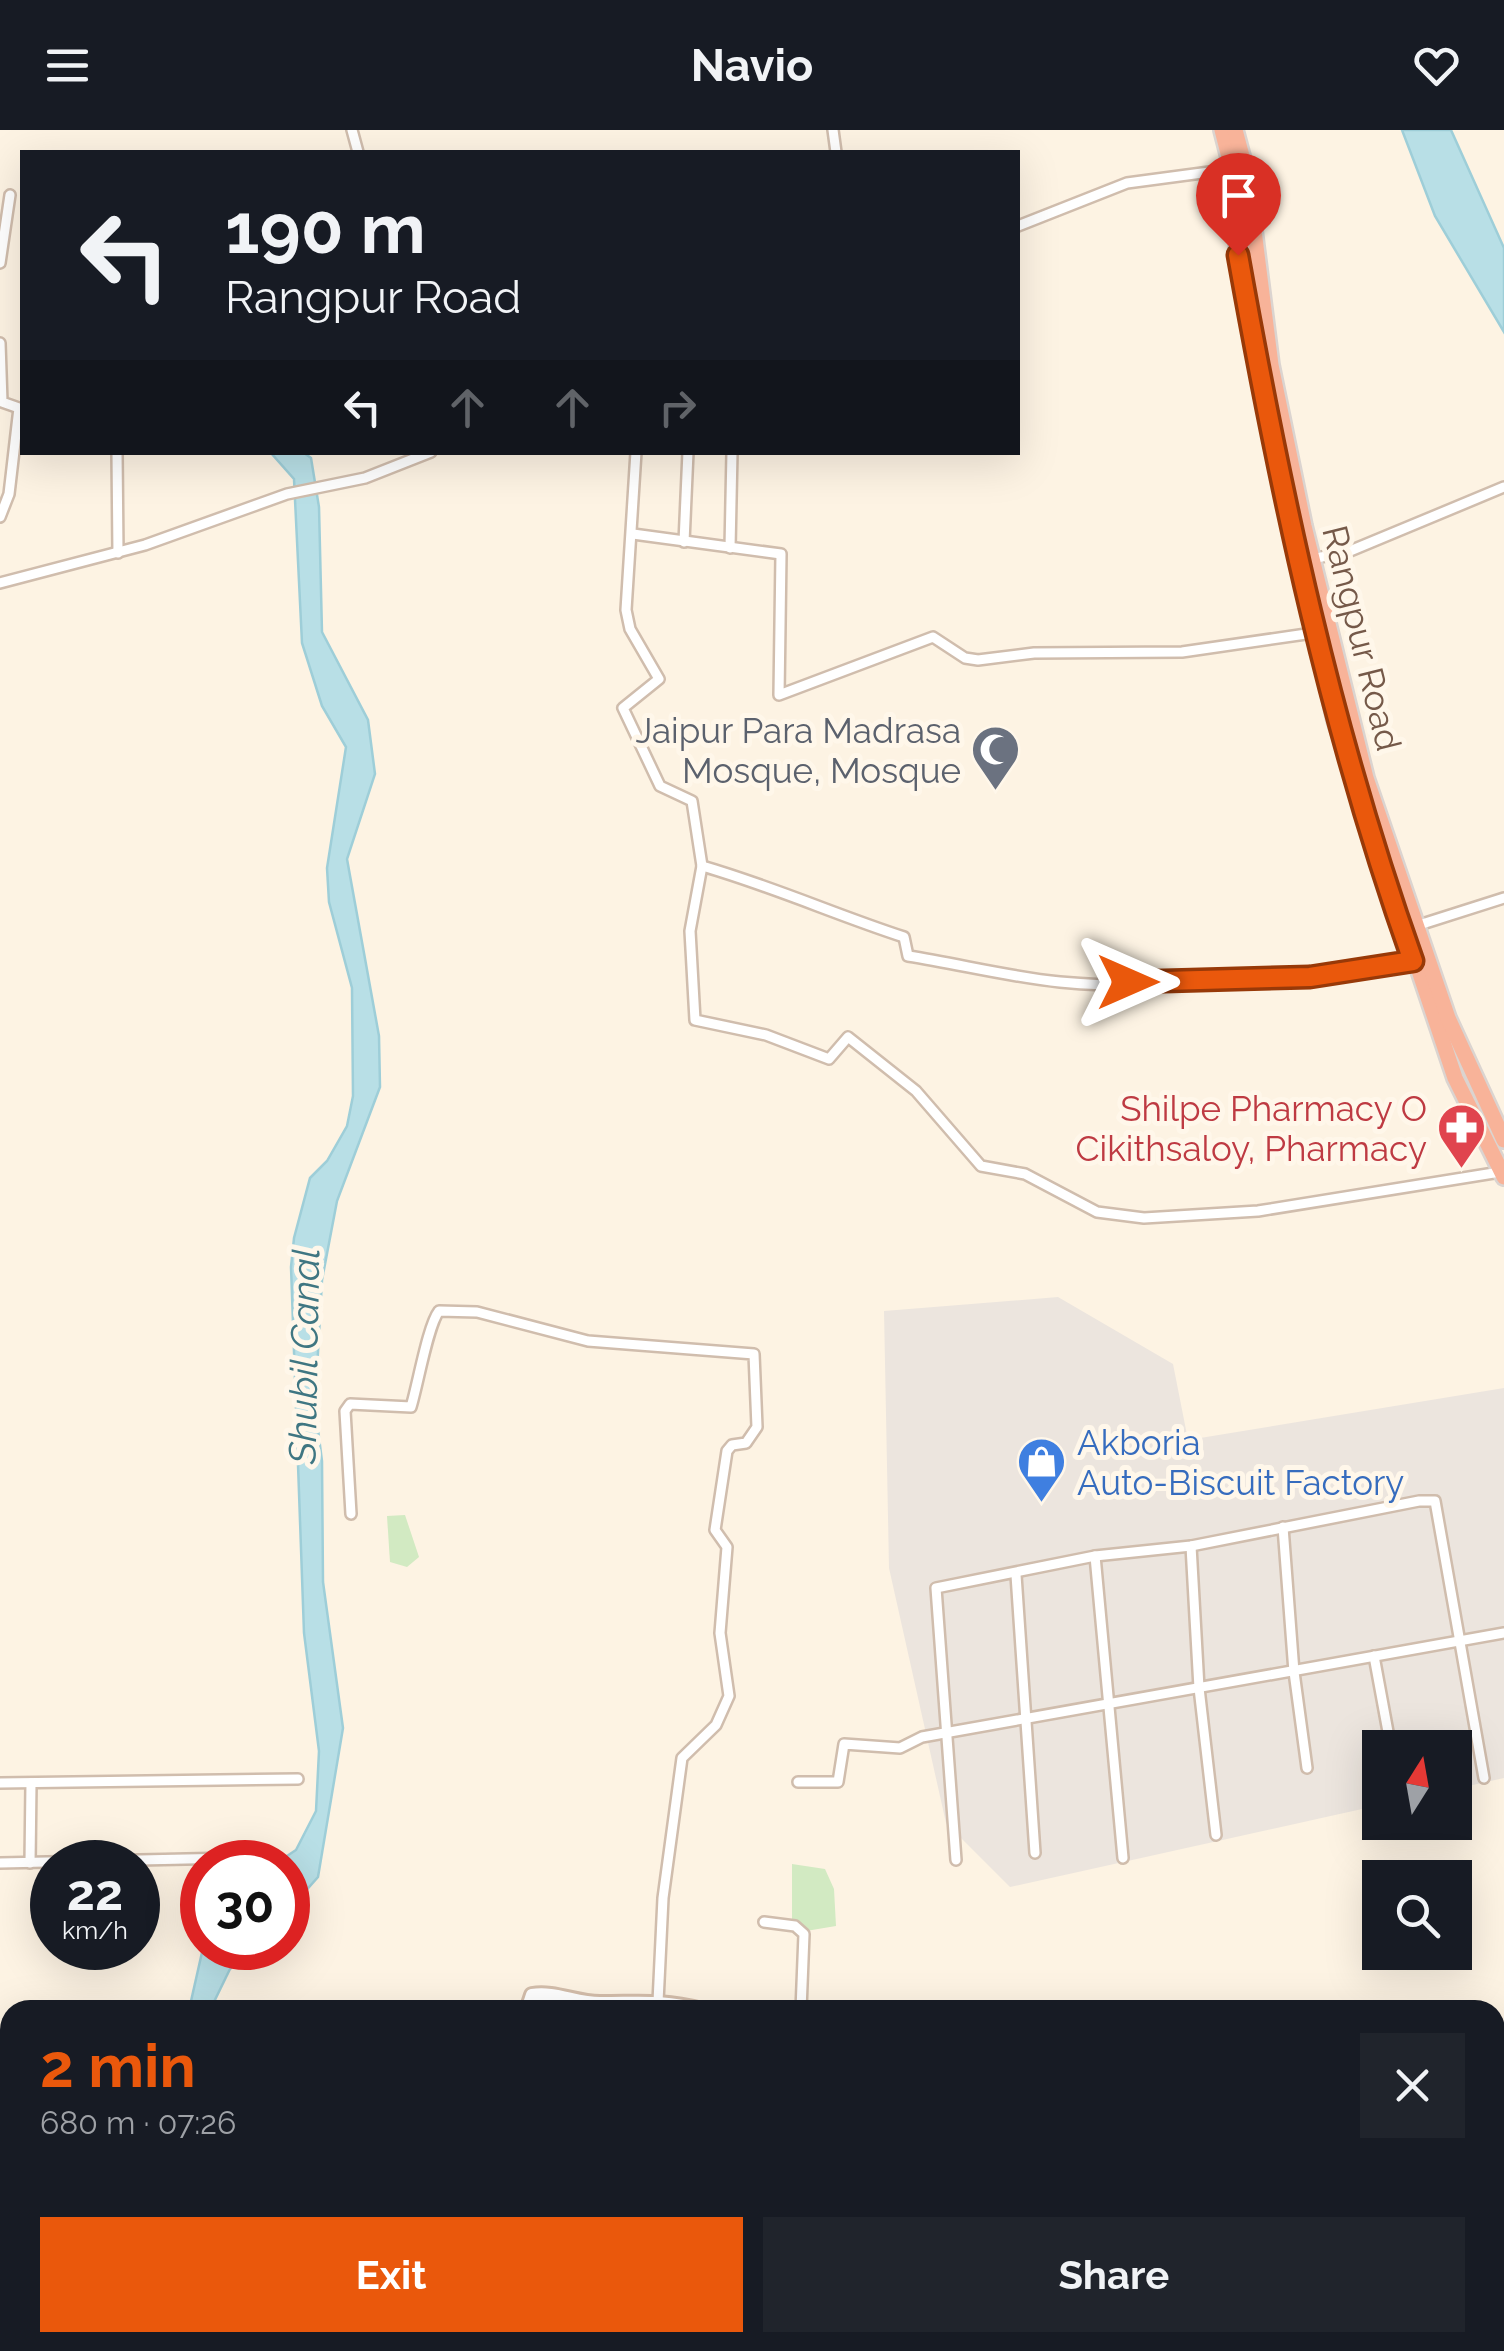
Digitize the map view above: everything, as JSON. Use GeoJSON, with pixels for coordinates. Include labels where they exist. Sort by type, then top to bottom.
{"type":"FeatureCollection","features":[{"type":"Feature","properties":{"kind":"highway","name":"Rangpur Road"},"geometry":{"type":"LineString","coordinates":[[1222,130],[1232,169],[1238,255],[1313,633],[1335,720],[1455,1078],[1502,1174]]}},
{"type":"Feature","properties":{"kind":"highway","name":"Rangpur Road"},"geometry":{"type":"LineString","coordinates":[[1235,130],[1247,176],[1271,364],[1312,560],[1366,778],[1448,1018],[1504,1140]]}},
{"type":"Feature","properties":{"kind":"street"},"geometry":{"type":"LineString","coordinates":[[1020,225],[1127,183],[1232,169]]}},
{"type":"Feature","properties":{"kind":"street"},"geometry":{"type":"LineString","coordinates":[[0,263],[10,195]]}},
{"type":"Feature","properties":{"kind":"street"},"geometry":{"type":"LineString","coordinates":[[0,343],[2,402],[19,408],[9,494],[0,517]]}},
{"type":"Feature","properties":{"kind":"street"},"geometry":{"type":"LineString","coordinates":[[118,455],[118,553]]}},
{"type":"Feature","properties":{"kind":"street"},"geometry":{"type":"LineString","coordinates":[[0,583],[118,553],[287,494],[365,478],[423,455]]}},
{"type":"Feature","properties":{"kind":"street"},"geometry":{"type":"LineString","coordinates":[[636,455],[634,534],[626,610],[630,629],[659,679],[623,708],[660,786],[692,801],[702,866],[690,930],[695,1020],[766,1035],[829,1060],[848,1037],[916,1092],[982,1166],[1025,1174],[1097,1212],[1144,1218],[1258,1211],[1502,1174]]}},
{"type":"Feature","properties":{"kind":"street"},"geometry":{"type":"LineString","coordinates":[[684,542],[688,455]]}},
{"type":"Feature","properties":{"kind":"street"},"geometry":{"type":"LineString","coordinates":[[730,548],[732,455]]}},
{"type":"Feature","properties":{"kind":"street"},"geometry":{"type":"LineString","coordinates":[[1312,560],[1350,551],[1504,487]]}},
{"type":"Feature","properties":{"kind":"street"},"geometry":{"type":"LineString","coordinates":[[634,534],[781,554],[779,695],[933,637],[965,658],[978,660],[1034,652],[1182,652],[1313,633]]}},
{"type":"Feature","properties":{"kind":"street"},"geometry":{"type":"LineString","coordinates":[[702,866],[782,889],[826,910],[904,937],[908,956],[1061,982],[1310,977],[1413,961]]}},
{"type":"Feature","properties":{"kind":"street"},"geometry":{"type":"LineString","coordinates":[[1419,925],[1504,898]]}},
{"type":"Feature","properties":{"kind":"street"},"geometry":{"type":"LineString","coordinates":[[351,1514],[345,1410],[350,1404],[410,1406],[428,1351],[432,1321],[439,1311],[476,1312],[588,1342],[754,1354],[757,1427],[746,1443],[732,1445],[727,1452],[715,1530],[727,1546],[720,1633],[729,1696],[716,1726],[682,1758],[663,1898],[658,2000]]}},
{"type":"Feature","properties":{"kind":"street"},"geometry":{"type":"LineString","coordinates":[[956,1860],[936,1588],[1016,1575],[1095,1556],[1192,1546],[1435,1501],[1463,1640],[1484,1778]]}},
{"type":"Feature","properties":{"kind":"street"},"geometry":{"type":"LineString","coordinates":[[1283,1527],[1294,1672],[1307,1768]]}},
{"type":"Feature","properties":{"kind":"street"},"geometry":{"type":"LineString","coordinates":[[1192,1546],[1200,1688],[1216,1836]]}},
{"type":"Feature","properties":{"kind":"street"},"geometry":{"type":"LineString","coordinates":[[1095,1556],[1123,1858]]}},
{"type":"Feature","properties":{"kind":"street"},"geometry":{"type":"LineString","coordinates":[[1016,1575],[1036,1853]]}},
{"type":"Feature","properties":{"kind":"street"},"geometry":{"type":"LineString","coordinates":[[798,1782],[838,1782],[840,1748],[844,1744],[900,1748],[922,1737],[1504,1633]]}},
{"type":"Feature","properties":{"kind":"street"},"geometry":{"type":"LineString","coordinates":[[1374,1656],[1387,1730]]}},
{"type":"Feature","properties":{"kind":"street"},"geometry":{"type":"LineString","coordinates":[[0,1783],[298,1778]]}},
{"type":"Feature","properties":{"kind":"street"},"geometry":{"type":"LineString","coordinates":[[30,1840],[31,1782]]}},
{"type":"Feature","properties":{"kind":"street"},"geometry":{"type":"LineString","coordinates":[[0,1863],[30,1863]]}},
{"type":"Feature","properties":{"kind":"street"},"geometry":{"type":"LineString","coordinates":[[764,1922],[796,1926],[804,1934],[801,2000]]}},
{"type":"Feature","properties":{"kind":"street"},"geometry":{"type":"LineString","coordinates":[[531,2000],[534,1994],[579,2000]]}},
{"type":"Feature","properties":{"kind":"shaded area"},"geometry":{"type":"Polygon","coordinates":[[[1058,1297],[1173,1364],[1188,1440],[1504,1388],[1504,1778],[1472,1785],[1472,1730],[1362,1730],[1362,1809],[1010,1887],[946,1823],[889,1568],[884,1311],[1058,1297]]]}},
{"type":"Feature","properties":{"kind":"green space"},"geometry":{"type":"Polygon","coordinates":[[[405,1515],[419,1557],[407,1567],[390,1562],[387,1516],[405,1515]]]}},
{"type":"Feature","properties":{"kind":"green space"},"geometry":{"type":"Polygon","coordinates":[[[792,1864],[825,1869],[834,1889],[836,1926],[806,1931],[801,1923],[792,1922],[792,1864]]]}},
{"type":"Feature","properties":{"kind":"water"},"geometry":{"type":"Polygon","coordinates":[[[1402,130],[1451,130],[1504,248],[1504,332],[1435,216],[1402,130]]]}},
{"type":"Feature","properties":{"kind":"water","name":"Shubil Canal"},"geometry":{"type":"Polygon","coordinates":[[[273,455],[311,458],[319,507],[322,632],[368,720],[375,774],[347,859],[379,1036],[380,1087],[337,1201],[322,1280],[315,1406],[322,1461],[323,1582],[343,1728],[318,1877],[310,1886],[310,1840],[301,1840],[316,1811],[319,1751],[304,1633],[291,1267],[294,1238],[310,1178],[327,1161],[347,1126],[353,1096],[352,988],[329,902],[327,868],[346,747],[322,706],[302,643],[294,479],[273,455]]]}},
{"type":"Feature","properties":{"kind":"water"},"geometry":{"type":"Polygon","coordinates":[[[198,1970],[230,1970],[215,2000],[191,2000],[198,1970]]]}},
{"type":"Feature","properties":{"kind":"place","name":"Jaipur Para Madrasa Mosque, Mosque"},"geometry":{"type":"Point","coordinates":[996,792]}},
{"type":"Feature","properties":{"kind":"place","name":"Shilpe Pharmacy O Cikithsaloy, Pharmacy"},"geometry":{"type":"Point","coordinates":[1462,1170]}},
{"type":"Feature","properties":{"kind":"place","name":"Akboria Auto-Biscuit Factory"},"geometry":{"type":"Point","coordinates":[1042,1504]}},
{"type":"Feature","properties":{"kind":"route"},"geometry":{"type":"LineString","coordinates":[[1128,982],[1310,977],[1413,961],[1335,720],[1311,625],[1267,418],[1238,255]]}}]}
